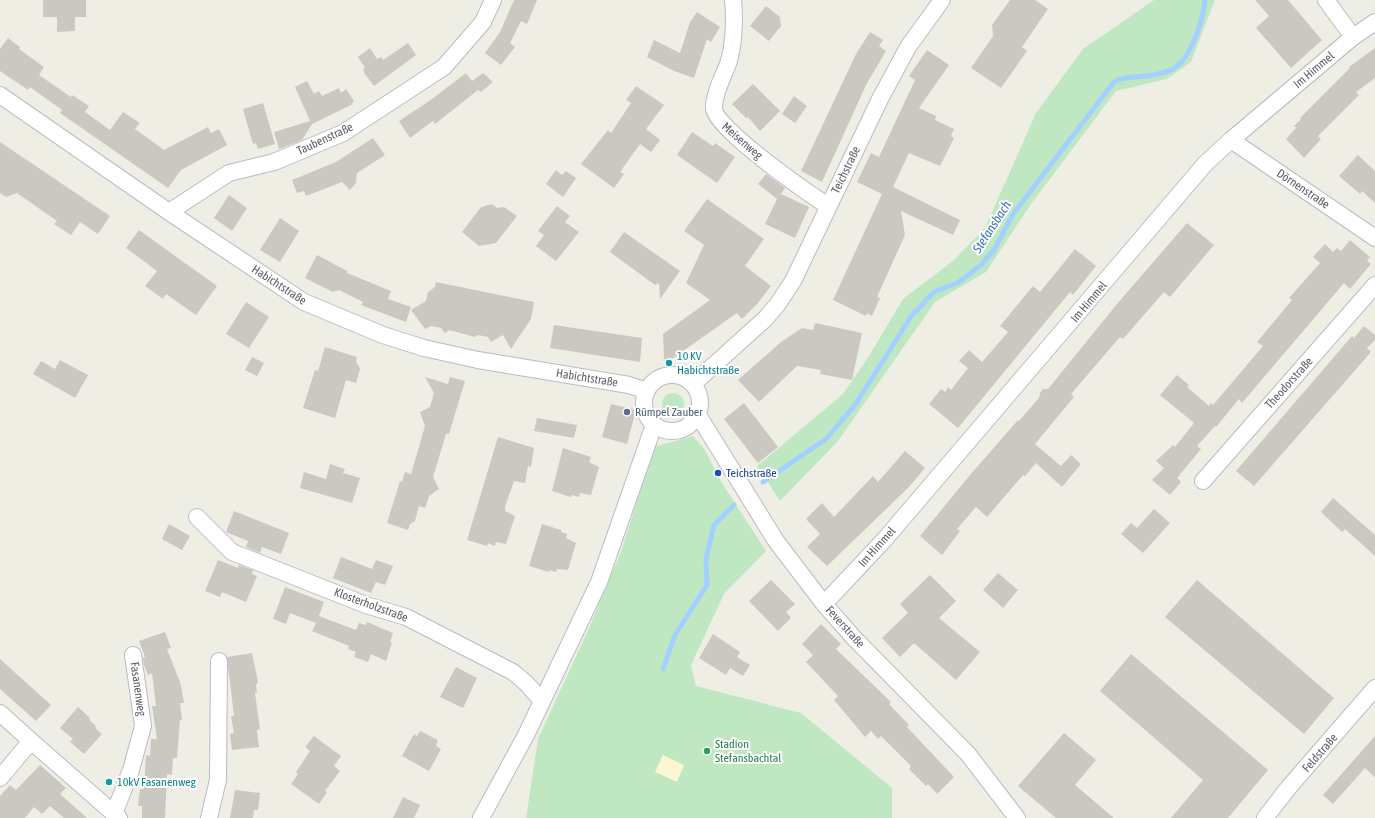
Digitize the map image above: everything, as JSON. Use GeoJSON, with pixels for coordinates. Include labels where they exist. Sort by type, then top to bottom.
{"type":"FeatureCollection","features":[{"type":"Feature","properties":{"kind":"street","name":"Taubenstraße"},"geometry":{"type":"LineString","coordinates":[[169,212],[229,173],[274,162],[343,133],[444,67],[483,22],[493,0]]}},
{"type":"Feature","properties":{"kind":"street","name":"Meisenweg"},"geometry":{"type":"LineString","coordinates":[[733,0],[735,15],[728,62],[714,108],[719,121],[777,171],[828,206]]}},
{"type":"Feature","properties":{"kind":"street","name":"Teichstraße"},"geometry":{"type":"LineString","coordinates":[[693,384],[765,319],[777,305],[793,280],[880,99],[908,47],[942,0]]}},
{"type":"Feature","properties":{"kind":"street"},"geometry":{"type":"LineString","coordinates":[[1326,0],[1353,37]]}},
{"type":"Feature","properties":{"kind":"street","name":"Im Himmel"},"geometry":{"type":"LineString","coordinates":[[824,604],[885,539],[1205,164],[1231,140],[1353,37],[1375,22]]}},
{"type":"Feature","properties":{"kind":"street","name":"Habichtstraße"},"geometry":{"type":"LineString","coordinates":[[0,95],[169,212],[304,302],[383,335],[424,348],[478,360],[629,384],[647,391]]}},
{"type":"Feature","properties":{"kind":"street","name":"Dörnenstraße"},"geometry":{"type":"LineString","coordinates":[[1231,140],[1375,238]]}},
{"type":"Feature","properties":{"kind":"street","name":"Theodorstraße"},"geometry":{"type":"LineString","coordinates":[[1203,481],[1375,285]]}},
{"type":"Feature","properties":{"kind":"street"},"geometry":{"type":"LineString","coordinates":[[676,375],[686,378],[693,384],[699,393],[700,399],[698,415],[692,424],[678,430],[663,430],[654,425],[644,408],[647,391],[657,380],[666,376],[676,375]]}},
{"type":"Feature","properties":{"kind":"street","name":"Feverstraße"},"geometry":{"type":"LineString","coordinates":[[698,415],[776,540],[824,604],[854,638],[968,754],[1018,818]]}},
{"type":"Feature","properties":{"kind":"street"},"geometry":{"type":"LineString","coordinates":[[481,818],[513,761],[599,582],[654,425]]}},
{"type":"Feature","properties":{"kind":"street","name":"Klosterholzstraße"},"geometry":{"type":"LineString","coordinates":[[197,517],[232,552],[366,605],[406,617],[514,672],[542,701]]}},
{"type":"Feature","properties":{"kind":"street","name":"Fasanenweg"},"geometry":{"type":"LineString","coordinates":[[0,713],[117,816],[143,726],[133,655]]}},
{"type":"Feature","properties":{"kind":"street"},"geometry":{"type":"LineString","coordinates":[[209,818],[218,780],[219,661]]}},
{"type":"Feature","properties":{"kind":"street","name":"Feldstraße"},"geometry":{"type":"LineString","coordinates":[[1265,818],[1289,787],[1375,688]]}},
{"type":"Feature","properties":{"kind":"street"},"geometry":{"type":"LineString","coordinates":[[0,778],[31,741]]}},
{"type":"Feature","properties":{"kind":"green space"},"geometry":{"type":"Polygon","coordinates":[[[1154,0],[1215,0],[1191,62],[1167,79],[1116,91],[1031,204],[986,272],[935,302],[838,441],[780,501],[757,466],[843,394],[869,356],[903,299],[954,260],[985,228],[1036,113],[1083,49],[1154,0]]]}},
{"type":"Feature","properties":{"kind":"green space"},"geometry":{"type":"Polygon","coordinates":[[[673,393],[677,394],[683,400],[683,408],[677,414],[673,415],[669,414],[663,408],[662,404],[663,400],[669,394],[673,393]]]}},
{"type":"Feature","properties":{"kind":"green space"},"geometry":{"type":"Polygon","coordinates":[[[693,436],[705,450],[720,480],[766,551],[724,594],[691,665],[696,686],[801,713],[892,788],[892,818],[526,818],[538,739],[589,628],[622,549],[654,447],[693,436]]]}},
{"type":"Feature","properties":{"kind":"sand"},"geometry":{"type":"Polygon","coordinates":[[[663,755],[684,765],[677,782],[655,772],[663,755]]]}},
{"type":"Feature","properties":{"kind":"building"},"geometry":{"type":"Polygon","coordinates":[[[43,0],[86,0],[86,17],[75,17],[75,31],[57,32],[57,17],[43,17],[43,0]]]}},
{"type":"Feature","properties":{"kind":"building"},"geometry":{"type":"Polygon","coordinates":[[[514,0],[537,0],[527,24],[521,21],[510,43],[515,47],[501,65],[485,53],[500,32],[514,0]]]}},
{"type":"Feature","properties":{"kind":"building"},"geometry":{"type":"Polygon","coordinates":[[[1010,0],[1035,0],[1048,9],[1022,47],[1027,51],[1001,88],[971,68],[993,36],[992,25],[1010,0]]]}},
{"type":"Feature","properties":{"kind":"building"},"geometry":{"type":"Polygon","coordinates":[[[1255,0],[1288,0],[1322,40],[1291,68],[1256,28],[1269,16],[1255,0]]]}},
{"type":"Feature","properties":{"kind":"building"},"geometry":{"type":"Polygon","coordinates":[[[766,6],[780,17],[781,26],[769,41],[750,26],[766,6]]]}},
{"type":"Feature","properties":{"kind":"building"},"geometry":{"type":"Polygon","coordinates":[[[697,12],[720,27],[711,42],[707,39],[694,78],[674,71],[647,57],[654,40],[680,53],[690,22],[697,12]]]}},
{"type":"Feature","properties":{"kind":"building"},"geometry":{"type":"Polygon","coordinates":[[[870,32],[883,40],[879,46],[886,51],[866,85],[822,182],[801,171],[856,54],[870,32]]]}},
{"type":"Feature","properties":{"kind":"building"},"geometry":{"type":"Polygon","coordinates":[[[8,38],[20,47],[19,49],[44,67],[39,75],[71,97],[72,95],[89,106],[85,112],[110,130],[123,112],[140,123],[135,129],[164,150],[208,127],[211,133],[219,129],[227,145],[181,170],[168,188],[60,113],[62,110],[30,87],[28,90],[0,71],[0,49],[8,38]]]}},
{"type":"Feature","properties":{"kind":"building"},"geometry":{"type":"Polygon","coordinates":[[[408,43],[416,55],[374,86],[365,74],[363,69],[365,68],[358,57],[370,48],[377,59],[381,57],[383,60],[408,43]]]}},
{"type":"Feature","properties":{"kind":"building"},"geometry":{"type":"Polygon","coordinates":[[[1375,48],[1375,78],[1356,92],[1359,95],[1318,136],[1321,139],[1304,158],[1286,139],[1296,128],[1294,126],[1301,119],[1300,118],[1350,68],[1349,67],[1375,48]]]}},
{"type":"Feature","properties":{"kind":"building"},"geometry":{"type":"Polygon","coordinates":[[[927,50],[949,65],[919,108],[936,116],[935,120],[954,129],[951,136],[954,138],[940,166],[909,153],[893,187],[960,220],[953,235],[901,211],[905,235],[877,297],[880,298],[872,316],[867,313],[866,316],[833,300],[882,194],[857,182],[871,153],[879,157],[915,80],[909,76],[927,50]]]}},
{"type":"Feature","properties":{"kind":"building"},"geometry":{"type":"Polygon","coordinates":[[[466,73],[472,81],[483,73],[493,82],[481,92],[478,90],[435,124],[433,121],[410,138],[399,121],[432,99],[466,73]]]}},
{"type":"Feature","properties":{"kind":"building"},"geometry":{"type":"Polygon","coordinates":[[[307,81],[314,94],[319,91],[322,96],[339,88],[341,93],[346,89],[354,101],[352,103],[353,104],[312,124],[302,140],[279,149],[274,132],[310,121],[295,87],[307,81]]]}},
{"type":"Feature","properties":{"kind":"building"},"geometry":{"type":"Polygon","coordinates":[[[753,84],[780,111],[760,131],[748,117],[746,118],[732,104],[753,84]]]}},
{"type":"Feature","properties":{"kind":"building"},"geometry":{"type":"Polygon","coordinates":[[[636,86],[664,105],[646,129],[660,140],[651,152],[640,144],[620,172],[624,174],[614,188],[581,164],[608,130],[611,133],[631,103],[626,100],[636,86]]]}},
{"type":"Feature","properties":{"kind":"building"},"geometry":{"type":"Polygon","coordinates":[[[794,96],[807,106],[795,123],[782,114],[794,96]]]}},
{"type":"Feature","properties":{"kind":"building"},"geometry":{"type":"Polygon","coordinates":[[[263,103],[275,144],[258,149],[256,143],[253,144],[243,109],[263,103]]]}},
{"type":"Feature","properties":{"kind":"building"},"geometry":{"type":"Polygon","coordinates":[[[692,132],[713,146],[715,143],[735,157],[717,183],[677,155],[692,132]]]}},
{"type":"Feature","properties":{"kind":"building"},"geometry":{"type":"Polygon","coordinates":[[[373,138],[385,155],[357,173],[356,183],[350,190],[342,182],[306,196],[304,191],[297,193],[292,180],[336,162],[373,138]]]}},
{"type":"Feature","properties":{"kind":"building"},"geometry":{"type":"Polygon","coordinates":[[[0,142],[110,216],[98,234],[80,222],[71,235],[54,224],[57,221],[17,193],[6,197],[0,193],[0,142]]]}},
{"type":"Feature","properties":{"kind":"building"},"geometry":{"type":"Polygon","coordinates":[[[1358,155],[1375,171],[1375,203],[1362,191],[1360,194],[1339,176],[1358,155]]]}},
{"type":"Feature","properties":{"kind":"building"},"geometry":{"type":"Polygon","coordinates":[[[556,170],[562,175],[566,171],[576,178],[563,197],[546,184],[556,170]]]}},
{"type":"Feature","properties":{"kind":"building"},"geometry":{"type":"Polygon","coordinates":[[[766,174],[785,188],[781,194],[809,207],[795,238],[765,224],[777,199],[758,184],[766,174]]]}},
{"type":"Feature","properties":{"kind":"building"},"geometry":{"type":"Polygon","coordinates":[[[229,195],[247,208],[232,231],[214,218],[229,195]]]}},
{"type":"Feature","properties":{"kind":"building"},"geometry":{"type":"Polygon","coordinates":[[[707,199],[764,239],[745,266],[771,286],[757,304],[742,319],[737,313],[673,358],[664,359],[663,334],[710,300],[686,283],[704,245],[684,231],[707,199]]]}},
{"type":"Feature","properties":{"kind":"building"},"geometry":{"type":"Polygon","coordinates":[[[492,204],[497,208],[504,207],[517,216],[496,243],[479,246],[462,232],[481,207],[492,204]]]}},
{"type":"Feature","properties":{"kind":"building"},"geometry":{"type":"Polygon","coordinates":[[[557,206],[570,216],[565,222],[579,232],[556,261],[536,246],[544,235],[538,231],[557,206]]]}},
{"type":"Feature","properties":{"kind":"building"},"geometry":{"type":"Polygon","coordinates":[[[280,218],[299,231],[280,262],[260,250],[280,218]]]}},
{"type":"Feature","properties":{"kind":"building"},"geometry":{"type":"Polygon","coordinates":[[[1187,223],[1214,245],[1170,297],[1164,292],[1123,339],[1120,337],[1071,394],[1074,397],[1035,444],[1061,466],[1071,455],[1081,464],[1062,487],[1036,463],[1025,476],[1023,475],[987,517],[976,507],[957,529],[960,531],[942,555],[920,536],[970,475],[1039,398],[1043,389],[1048,389],[1117,304],[1187,223]]]}},
{"type":"Feature","properties":{"kind":"building"},"geometry":{"type":"Polygon","coordinates":[[[139,230],[217,286],[196,315],[166,294],[163,299],[145,286],[157,271],[126,248],[139,230]]]}},
{"type":"Feature","properties":{"kind":"building"},"geometry":{"type":"Polygon","coordinates":[[[624,232],[680,271],[660,299],[659,283],[655,285],[610,252],[624,232]]]}},
{"type":"Feature","properties":{"kind":"building"},"geometry":{"type":"Polygon","coordinates":[[[1350,240],[1370,257],[1367,261],[1371,264],[1350,289],[1344,283],[1242,403],[1239,399],[1216,427],[1215,426],[1197,446],[1201,449],[1177,478],[1181,482],[1170,495],[1152,480],[1164,468],[1156,461],[1173,445],[1175,447],[1194,423],[1160,395],[1177,375],[1189,385],[1187,387],[1209,406],[1211,403],[1213,405],[1263,346],[1257,342],[1292,300],[1289,298],[1320,263],[1313,257],[1325,244],[1333,252],[1337,248],[1341,251],[1350,240]]]}},
{"type":"Feature","properties":{"kind":"building"},"geometry":{"type":"Polygon","coordinates":[[[1075,249],[1096,266],[1073,295],[1070,292],[958,428],[929,404],[941,389],[945,392],[948,387],[951,390],[968,368],[959,361],[969,350],[982,362],[1008,332],[1000,326],[1033,286],[1040,292],[1075,249]]]}},
{"type":"Feature","properties":{"kind":"building"},"geometry":{"type":"Polygon","coordinates":[[[317,255],[347,271],[347,273],[391,291],[388,299],[411,307],[406,322],[361,305],[363,302],[339,290],[333,292],[305,278],[317,255]]]}},
{"type":"Feature","properties":{"kind":"building"},"geometry":{"type":"Polygon","coordinates":[[[436,282],[534,302],[531,319],[511,349],[503,335],[491,342],[488,337],[478,335],[475,337],[449,330],[445,333],[441,328],[431,326],[425,329],[411,310],[426,301],[428,292],[435,287],[436,282]]]}},
{"type":"Feature","properties":{"kind":"building"},"geometry":{"type":"Polygon","coordinates":[[[246,302],[269,317],[249,348],[226,334],[246,302]]]}},
{"type":"Feature","properties":{"kind":"building"},"geometry":{"type":"Polygon","coordinates":[[[815,323],[862,333],[852,380],[820,374],[821,370],[797,366],[759,402],[738,380],[781,342],[802,328],[813,330],[815,323]]]}},
{"type":"Feature","properties":{"kind":"building"},"geometry":{"type":"Polygon","coordinates":[[[554,325],[642,338],[640,362],[550,348],[554,325]]]}},
{"type":"Feature","properties":{"kind":"building"},"geometry":{"type":"Polygon","coordinates":[[[1364,326],[1375,335],[1375,340],[1367,348],[1371,352],[1254,486],[1236,471],[1352,336],[1354,338],[1364,326]]]}},
{"type":"Feature","properties":{"kind":"building"},"geometry":{"type":"Polygon","coordinates":[[[325,347],[357,357],[356,362],[360,369],[356,383],[346,380],[335,418],[303,408],[315,370],[318,371],[325,347]]]}},
{"type":"Feature","properties":{"kind":"building"},"geometry":{"type":"Polygon","coordinates":[[[252,357],[264,363],[257,376],[245,370],[252,357]]]}},
{"type":"Feature","properties":{"kind":"building"},"geometry":{"type":"Polygon","coordinates":[[[60,360],[88,375],[75,398],[33,374],[41,361],[55,369],[60,360]]]}},
{"type":"Feature","properties":{"kind":"building"},"geometry":{"type":"Polygon","coordinates":[[[425,377],[448,384],[450,377],[465,381],[449,434],[446,434],[433,477],[439,489],[429,496],[425,508],[419,506],[415,521],[410,524],[408,530],[387,523],[400,481],[402,482],[405,472],[411,474],[425,426],[420,412],[430,407],[434,393],[425,377]]]}},
{"type":"Feature","properties":{"kind":"building"},"geometry":{"type":"Polygon","coordinates":[[[744,403],[778,447],[758,463],[724,419],[744,403]]]}},
{"type":"Feature","properties":{"kind":"building"},"geometry":{"type":"Polygon","coordinates":[[[611,404],[636,410],[627,444],[602,437],[611,404]]]}},
{"type":"Feature","properties":{"kind":"building"},"geometry":{"type":"Polygon","coordinates":[[[537,418],[577,425],[574,438],[534,431],[537,418]]]}},
{"type":"Feature","properties":{"kind":"building"},"geometry":{"type":"Polygon","coordinates":[[[498,437],[534,448],[531,467],[528,466],[525,483],[514,481],[505,507],[505,511],[515,516],[506,544],[496,542],[495,546],[488,543],[487,546],[467,540],[498,437]]]}},
{"type":"Feature","properties":{"kind":"building"},"geometry":{"type":"Polygon","coordinates":[[[563,448],[591,457],[589,462],[599,467],[591,495],[580,493],[579,497],[572,495],[571,497],[552,491],[563,448]]]}},
{"type":"Feature","properties":{"kind":"building"},"geometry":{"type":"Polygon","coordinates":[[[905,451],[925,468],[908,488],[827,566],[807,547],[820,534],[806,519],[822,503],[834,517],[873,476],[878,482],[905,451]]]}},
{"type":"Feature","properties":{"kind":"building"},"geometry":{"type":"Polygon","coordinates":[[[330,464],[345,469],[343,473],[360,478],[352,503],[300,488],[304,472],[326,479],[330,464]]]}},
{"type":"Feature","properties":{"kind":"building"},"geometry":{"type":"Polygon","coordinates":[[[1333,498],[1375,535],[1375,556],[1345,529],[1342,532],[1321,512],[1333,498]]]}},
{"type":"Feature","properties":{"kind":"building"},"geometry":{"type":"Polygon","coordinates":[[[1154,509],[1170,523],[1143,553],[1121,534],[1131,523],[1137,528],[1154,509]]]}},
{"type":"Feature","properties":{"kind":"building"},"geometry":{"type":"Polygon","coordinates":[[[234,511],[289,533],[281,554],[262,547],[260,553],[246,547],[248,541],[226,532],[234,511]]]}},
{"type":"Feature","properties":{"kind":"building"},"geometry":{"type":"Polygon","coordinates":[[[169,524],[190,536],[182,550],[162,539],[169,524]]]}},
{"type":"Feature","properties":{"kind":"building"},"geometry":{"type":"Polygon","coordinates":[[[542,524],[561,530],[561,532],[567,534],[566,538],[576,543],[568,570],[557,569],[556,572],[549,570],[549,572],[529,566],[542,524]]]}},
{"type":"Feature","properties":{"kind":"building"},"geometry":{"type":"Polygon","coordinates":[[[341,557],[372,569],[376,560],[393,566],[385,585],[376,582],[371,593],[333,578],[341,557]]]}},
{"type":"Feature","properties":{"kind":"building"},"geometry":{"type":"Polygon","coordinates":[[[218,560],[238,568],[239,565],[253,570],[252,574],[257,576],[246,602],[222,592],[220,597],[205,591],[218,560]]]}},
{"type":"Feature","properties":{"kind":"building"},"geometry":{"type":"Polygon","coordinates":[[[998,573],[1018,590],[1003,608],[983,590],[998,573]]]}},
{"type":"Feature","properties":{"kind":"building"},"geometry":{"type":"Polygon","coordinates":[[[930,575],[956,601],[939,618],[980,652],[956,680],[914,643],[900,657],[882,638],[908,613],[900,604],[930,575]]]}},
{"type":"Feature","properties":{"kind":"building"},"geometry":{"type":"Polygon","coordinates":[[[771,580],[795,604],[786,612],[791,618],[778,631],[749,601],[771,580]]]}},
{"type":"Feature","properties":{"kind":"building"},"geometry":{"type":"Polygon","coordinates":[[[1197,580],[1334,698],[1304,734],[1165,617],[1197,580]]]}},
{"type":"Feature","properties":{"kind":"building"},"geometry":{"type":"Polygon","coordinates":[[[285,587],[324,602],[319,616],[356,630],[359,623],[366,625],[367,622],[393,633],[390,642],[392,643],[386,661],[371,654],[368,662],[354,657],[356,652],[348,649],[349,646],[312,631],[316,623],[290,613],[286,624],[273,619],[285,587]]]}},
{"type":"Feature","properties":{"kind":"building"},"geometry":{"type":"Polygon","coordinates":[[[821,624],[841,644],[836,649],[891,702],[889,704],[909,725],[907,727],[954,777],[937,794],[928,784],[926,786],[909,769],[911,766],[881,736],[878,739],[871,731],[865,737],[834,700],[838,696],[806,662],[813,655],[802,644],[821,624]]]}},
{"type":"Feature","properties":{"kind":"building"},"geometry":{"type":"Polygon","coordinates":[[[165,632],[171,648],[167,649],[181,685],[184,703],[180,703],[182,720],[180,720],[177,758],[173,758],[172,775],[167,774],[165,818],[142,818],[142,806],[138,806],[140,789],[144,789],[146,755],[150,756],[151,739],[157,739],[152,706],[156,706],[152,673],[148,675],[144,665],[143,658],[145,657],[139,641],[165,632]]]}},
{"type":"Feature","properties":{"kind":"building"},"geometry":{"type":"Polygon","coordinates":[[[713,634],[740,652],[737,657],[750,665],[743,676],[730,668],[726,675],[699,658],[713,634]]]}},
{"type":"Feature","properties":{"kind":"building"},"geometry":{"type":"Polygon","coordinates":[[[252,653],[258,682],[256,685],[257,693],[255,693],[260,729],[257,730],[259,747],[232,750],[230,734],[234,733],[231,716],[234,716],[227,657],[252,653]]]}},
{"type":"Feature","properties":{"kind":"building"},"geometry":{"type":"Polygon","coordinates":[[[1131,654],[1268,770],[1228,818],[1171,818],[1203,780],[1100,691],[1131,654]]]}},
{"type":"Feature","properties":{"kind":"building"},"geometry":{"type":"Polygon","coordinates":[[[0,659],[51,705],[36,721],[0,689],[0,659]]]}},
{"type":"Feature","properties":{"kind":"building"},"geometry":{"type":"Polygon","coordinates":[[[456,667],[477,678],[463,708],[440,697],[456,667]]]}},
{"type":"Feature","properties":{"kind":"building"},"geometry":{"type":"Polygon","coordinates":[[[78,707],[90,718],[89,720],[102,734],[84,754],[70,742],[73,739],[60,728],[78,707]]]}},
{"type":"Feature","properties":{"kind":"building"},"geometry":{"type":"Polygon","coordinates":[[[420,731],[438,740],[436,746],[441,749],[429,771],[402,756],[414,734],[417,736],[420,731]]]}},
{"type":"Feature","properties":{"kind":"building"},"geometry":{"type":"Polygon","coordinates":[[[1064,733],[1096,760],[1075,785],[1114,818],[1056,818],[1018,786],[1064,733]]]}},
{"type":"Feature","properties":{"kind":"building"},"geometry":{"type":"Polygon","coordinates":[[[314,736],[341,756],[334,766],[340,771],[325,791],[327,792],[319,804],[291,784],[298,774],[296,772],[310,751],[305,747],[314,736]]]}},
{"type":"Feature","properties":{"kind":"building"},"geometry":{"type":"Polygon","coordinates":[[[1375,736],[1375,777],[1365,768],[1333,804],[1323,795],[1375,736]]]}},
{"type":"Feature","properties":{"kind":"building"},"geometry":{"type":"Polygon","coordinates":[[[40,765],[66,788],[60,794],[87,818],[64,818],[50,806],[42,814],[34,807],[25,818],[0,818],[0,796],[10,785],[16,790],[40,765]]]}},
{"type":"Feature","properties":{"kind":"building"},"geometry":{"type":"Polygon","coordinates":[[[235,790],[260,793],[258,810],[254,810],[253,818],[230,818],[235,790]]]}},
{"type":"Feature","properties":{"kind":"building"},"geometry":{"type":"Polygon","coordinates":[[[403,797],[420,805],[414,818],[393,818],[403,797]]]}},
{"type":"Feature","properties":{"kind":"waterway","name":"Stefansbach"},"geometry":{"type":"LineString","coordinates":[[763,482],[826,439],[855,405],[912,315],[934,292],[959,282],[981,265],[994,250],[1013,214],[1114,82],[1123,78],[1163,73],[1173,69],[1180,63],[1186,56],[1195,38],[1202,18],[1205,0]]}},
{"type":"Feature","properties":{"kind":"waterway","name":"Stefansbach"},"geometry":{"type":"LineString","coordinates":[[663,669],[675,635],[707,585],[706,559],[714,525],[734,505]]}},
{"type":"Feature","properties":{"kind":"place","name":"10 KV Habichtstraße"},"geometry":{"type":"Point","coordinates":[669,363]}},
{"type":"Feature","properties":{"kind":"place","name":"Rümpel Zauber"},"geometry":{"type":"Point","coordinates":[627,412]}},
{"type":"Feature","properties":{"kind":"place","name":"Teichstraße"},"geometry":{"type":"Point","coordinates":[718,473]}},
{"type":"Feature","properties":{"kind":"place","name":"Stadion Stefansbachtal"},"geometry":{"type":"Point","coordinates":[707,751]}},
{"type":"Feature","properties":{"kind":"place","name":"10kV Fasanenweg"},"geometry":{"type":"Point","coordinates":[109,782]}}]}
